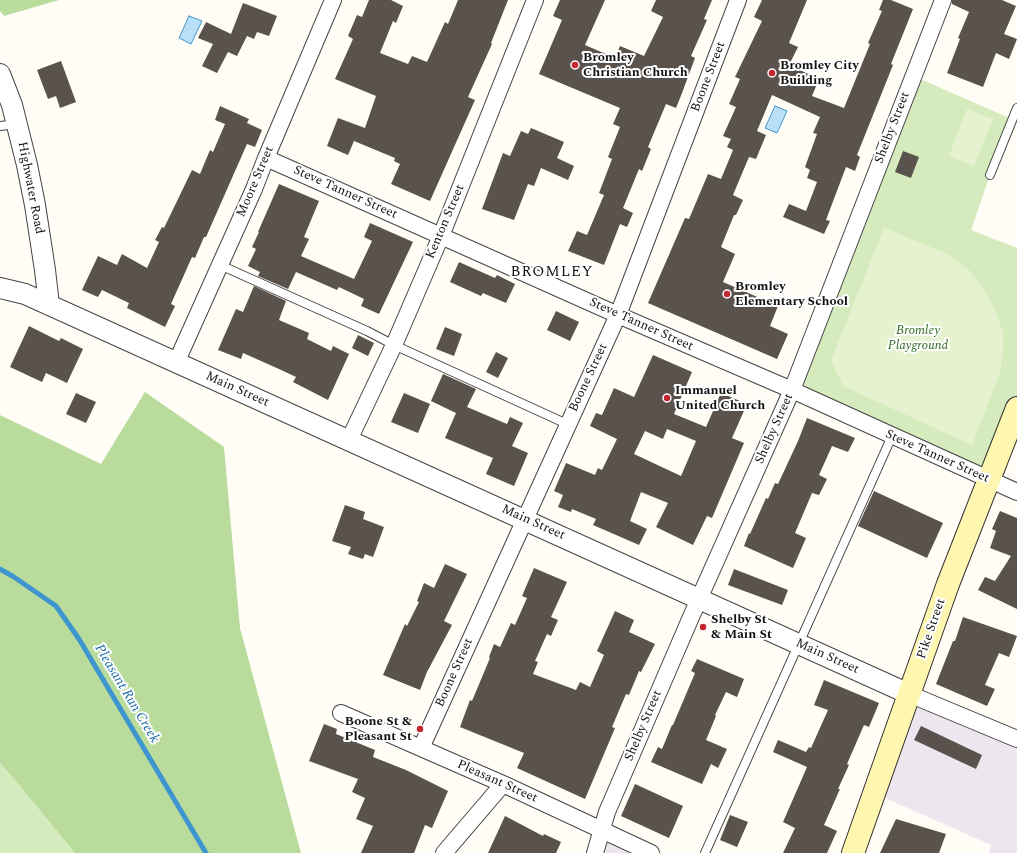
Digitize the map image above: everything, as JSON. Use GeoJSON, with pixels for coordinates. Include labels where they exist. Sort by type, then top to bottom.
{"type":"FeatureCollection","features":[{"type":"Feature","properties":{"kind":"main road","name":"Pike Street"},"geometry":{"type":"LineString","coordinates":[[853,853],[948,584],[1017,408]]}},
{"type":"Feature","properties":{"kind":"street","name":"Moore Street"},"geometry":{"type":"LineString","coordinates":[[176,363],[254,189],[333,0]]}},
{"type":"Feature","properties":{"kind":"street","name":"Kenton Street"},"geometry":{"type":"LineString","coordinates":[[349,440],[394,345],[441,236],[535,0]]}},
{"type":"Feature","properties":{"kind":"street","name":"Boone Street"},"geometry":{"type":"LineString","coordinates":[[421,748],[618,315],[738,0]]}},
{"type":"Feature","properties":{"kind":"street","name":"Shelby Street"},"geometry":{"type":"LineString","coordinates":[[595,853],[607,812],[699,599],[792,390],[943,0]]}},
{"type":"Feature","properties":{"kind":"street","name":"Highwater Road"},"geometry":{"type":"LineString","coordinates":[[0,74],[7,90],[8,125],[35,206],[49,305]]}},
{"type":"Feature","properties":{"kind":"street","name":"Steve Tanner Street"},"geometry":{"type":"LineString","coordinates":[[266,158],[618,315],[792,390],[1017,492]]}},
{"type":"Feature","properties":{"kind":"street","name":"Main Street"},"geometry":{"type":"LineString","coordinates":[[0,288],[25,294],[909,694],[1017,739]]}},
{"type":"Feature","properties":{"kind":"street","name":"Pleasant Street"},"geometry":{"type":"LineString","coordinates":[[342,713],[503,784],[651,853]]}},
{"type":"Feature","properties":{"kind":"street"},"geometry":{"type":"LineString","coordinates":[[444,853],[503,784]]}},
{"type":"Feature","properties":{"kind":"lane"},"geometry":{"type":"LineString","coordinates":[[990,175],[1017,108]]}},
{"type":"Feature","properties":{"kind":"lane"},"geometry":{"type":"LineString","coordinates":[[220,265],[368,331],[394,345],[568,424]]}},
{"type":"Feature","properties":{"kind":"lane"},"geometry":{"type":"LineString","coordinates":[[705,853],[892,436]]}},
{"type":"Feature","properties":{"kind":"shaded area"},"geometry":{"type":"Polygon","coordinates":[[[909,694],[1017,739],[1017,853],[989,853],[991,845],[874,793],[909,694]]]}},
{"type":"Feature","properties":{"kind":"shaded area"},"geometry":{"type":"Polygon","coordinates":[[[601,829],[651,853],[595,853],[601,829]]]}},
{"type":"Feature","properties":{"kind":"green space"},"geometry":{"type":"Polygon","coordinates":[[[0,0],[59,0],[4,16],[0,11],[0,0]]]}},
{"type":"Feature","properties":{"kind":"green space","name":"Bromley Playground"},"geometry":{"type":"Polygon","coordinates":[[[913,76],[1012,119],[990,175],[971,230],[1017,248],[1017,408],[989,480],[792,390],[913,76]]]}},
{"type":"Feature","properties":{"kind":"green space"},"geometry":{"type":"Polygon","coordinates":[[[967,109],[993,119],[974,166],[949,156],[967,109]]]}},
{"type":"Feature","properties":{"kind":"green space"},"geometry":{"type":"Polygon","coordinates":[[[884,228],[948,254],[968,269],[981,285],[995,309],[1003,332],[1003,352],[1000,373],[972,445],[843,386],[831,360],[884,228]]]}},
{"type":"Feature","properties":{"kind":"green space"},"geometry":{"type":"Polygon","coordinates":[[[145,392],[224,447],[240,628],[301,853],[75,853],[0,763],[0,415],[101,464],[145,392]]]}},
{"type":"Feature","properties":{"kind":"green space"},"geometry":{"type":"Polygon","coordinates":[[[0,763],[19,785],[75,853],[0,853],[0,763]]]}},
{"type":"Feature","properties":{"kind":"water"},"geometry":{"type":"Polygon","coordinates":[[[189,16],[202,21],[191,44],[179,38],[189,16]]]}},
{"type":"Feature","properties":{"kind":"water"},"geometry":{"type":"Polygon","coordinates":[[[775,106],[787,111],[777,133],[765,128],[775,106]]]}},
{"type":"Feature","properties":{"kind":"building"},"geometry":{"type":"Polygon","coordinates":[[[369,0],[391,0],[403,6],[396,23],[393,21],[380,53],[408,64],[412,56],[427,62],[445,22],[448,24],[458,0],[508,0],[491,43],[492,44],[468,97],[475,100],[430,201],[391,184],[400,164],[394,161],[395,158],[354,141],[348,155],[327,146],[338,118],[365,128],[376,96],[335,79],[353,39],[348,36],[357,15],[362,17],[369,0]]]}},
{"type":"Feature","properties":{"kind":"building"},"geometry":{"type":"Polygon","coordinates":[[[560,0],[605,0],[585,45],[615,58],[620,46],[644,56],[663,17],[651,11],[656,0],[712,0],[704,19],[707,20],[691,56],[695,58],[676,108],[666,104],[648,147],[651,149],[642,171],[639,169],[623,208],[633,213],[627,227],[620,224],[604,265],[568,251],[577,231],[587,235],[604,195],[599,193],[612,159],[608,157],[620,127],[613,124],[620,108],[539,74],[562,20],[553,16],[560,0]]]}},
{"type":"Feature","properties":{"kind":"building"},"geometry":{"type":"Polygon","coordinates":[[[762,0],[807,0],[789,43],[798,47],[789,65],[819,79],[812,96],[844,108],[870,44],[868,43],[882,11],[879,10],[883,0],[891,0],[913,9],[891,64],[893,65],[857,155],[860,157],[855,171],[846,167],[826,220],[830,221],[824,234],[783,217],[789,204],[806,211],[817,182],[807,178],[810,170],[805,167],[817,134],[813,133],[820,117],[772,95],[757,131],[766,135],[756,159],[749,157],[733,195],[743,200],[736,215],[734,215],[721,247],[735,254],[723,282],[778,306],[770,326],[788,334],[777,359],[648,303],[685,218],[689,219],[708,174],[721,179],[733,150],[727,147],[731,139],[723,136],[736,107],[729,104],[740,79],[735,77],[762,21],[754,17],[762,0]]]}},
{"type":"Feature","properties":{"kind":"building"},"geometry":{"type":"Polygon","coordinates":[[[952,0],[1002,0],[1016,6],[1004,34],[1017,39],[1009,59],[996,53],[983,87],[947,73],[960,39],[958,38],[969,12],[952,4],[952,0]]]}},
{"type":"Feature","properties":{"kind":"building"},"geometry":{"type":"Polygon","coordinates":[[[243,3],[277,16],[269,36],[257,32],[254,39],[247,36],[237,56],[228,52],[217,73],[202,66],[213,44],[198,38],[206,22],[231,34],[243,3]]]}},
{"type":"Feature","properties":{"kind":"building"},"geometry":{"type":"Polygon","coordinates":[[[61,61],[76,102],[60,108],[56,96],[48,99],[37,70],[61,61]]]}},
{"type":"Feature","properties":{"kind":"building"},"geometry":{"type":"Polygon","coordinates":[[[220,106],[249,119],[247,123],[262,130],[255,147],[247,144],[206,237],[204,237],[195,258],[192,257],[171,304],[175,306],[165,327],[127,308],[129,303],[102,290],[98,297],[82,290],[98,256],[117,265],[122,254],[147,268],[159,242],[155,240],[162,227],[164,228],[192,170],[200,174],[210,150],[213,152],[225,124],[215,120],[220,106]]]}},
{"type":"Feature","properties":{"kind":"building"},"geometry":{"type":"Polygon","coordinates":[[[531,128],[564,142],[557,158],[574,166],[568,180],[541,168],[534,186],[528,184],[514,220],[482,209],[503,153],[510,156],[521,131],[528,134],[531,128]]]}},
{"type":"Feature","properties":{"kind":"building"},"geometry":{"type":"Polygon","coordinates":[[[903,151],[919,157],[911,178],[895,172],[903,151]]]}},
{"type":"Feature","properties":{"kind":"building"},"geometry":{"type":"Polygon","coordinates":[[[279,184],[319,201],[304,237],[309,239],[301,256],[354,279],[372,241],[364,237],[370,223],[413,242],[379,314],[361,306],[364,299],[339,287],[337,290],[296,272],[288,289],[258,276],[260,272],[248,266],[256,249],[252,247],[279,184]]]}},
{"type":"Feature","properties":{"kind":"building"},"geometry":{"type":"Polygon","coordinates":[[[459,262],[495,278],[497,275],[515,284],[506,303],[483,293],[481,296],[450,282],[459,262]]]}},
{"type":"Feature","properties":{"kind":"building"},"geometry":{"type":"Polygon","coordinates":[[[254,286],[286,301],[279,320],[309,333],[307,339],[331,351],[333,346],[349,354],[328,400],[293,382],[296,377],[279,369],[243,353],[241,359],[218,350],[236,309],[243,312],[254,286]]]}},
{"type":"Feature","properties":{"kind":"building"},"geometry":{"type":"Polygon","coordinates":[[[556,311],[579,322],[570,341],[547,330],[556,311]]]}},
{"type":"Feature","properties":{"kind":"building"},"geometry":{"type":"Polygon","coordinates":[[[29,326],[59,341],[61,338],[83,349],[67,383],[46,373],[42,382],[10,367],[29,326]]]}},
{"type":"Feature","properties":{"kind":"building"},"geometry":{"type":"Polygon","coordinates":[[[445,327],[462,334],[454,356],[436,349],[445,327]]]}},
{"type":"Feature","properties":{"kind":"building"},"geometry":{"type":"Polygon","coordinates":[[[358,335],[374,343],[368,356],[352,348],[358,335]]]}},
{"type":"Feature","properties":{"kind":"building"},"geometry":{"type":"Polygon","coordinates":[[[496,352],[508,358],[498,378],[486,372],[496,352]]]}},
{"type":"Feature","properties":{"kind":"building"},"geometry":{"type":"Polygon","coordinates":[[[653,355],[692,372],[674,414],[706,427],[721,393],[747,404],[732,438],[744,443],[712,518],[707,516],[693,545],[656,527],[668,503],[641,492],[630,521],[647,529],[639,545],[593,525],[596,519],[572,509],[571,512],[558,507],[563,495],[554,491],[566,463],[595,475],[598,468],[602,470],[617,439],[590,426],[596,413],[602,415],[614,388],[634,397],[653,355]],[[667,429],[663,439],[645,431],[634,454],[681,476],[696,441],[667,429]]]}},
{"type":"Feature","properties":{"kind":"building"},"geometry":{"type":"Polygon","coordinates":[[[443,374],[476,389],[467,407],[507,424],[510,417],[523,423],[512,446],[528,453],[514,486],[486,474],[493,458],[445,438],[456,413],[431,401],[443,374]]]}},
{"type":"Feature","properties":{"kind":"building"},"geometry":{"type":"Polygon","coordinates":[[[76,393],[96,402],[86,423],[66,414],[76,393]]]}},
{"type":"Feature","properties":{"kind":"building"},"geometry":{"type":"Polygon","coordinates":[[[404,393],[430,404],[418,433],[391,422],[404,393]]]}},
{"type":"Feature","properties":{"kind":"building"},"geometry":{"type":"Polygon","coordinates":[[[807,418],[855,438],[848,452],[832,446],[819,475],[827,479],[819,495],[812,493],[795,533],[806,538],[793,568],[744,546],[766,498],[768,499],[775,483],[778,484],[807,418]]]}},
{"type":"Feature","properties":{"kind":"building"},"geometry":{"type":"Polygon","coordinates":[[[874,491],[943,523],[927,558],[858,526],[874,491]]]}},
{"type":"Feature","properties":{"kind":"building"},"geometry":{"type":"Polygon","coordinates":[[[345,505],[365,512],[363,519],[384,527],[373,557],[365,554],[363,559],[348,554],[351,547],[332,541],[345,505]]]}},
{"type":"Feature","properties":{"kind":"building"},"geometry":{"type":"Polygon","coordinates":[[[1000,511],[1017,518],[1017,609],[978,590],[985,577],[995,581],[1011,556],[990,548],[996,531],[992,529],[1000,511]]]}},
{"type":"Feature","properties":{"kind":"building"},"geometry":{"type":"Polygon","coordinates":[[[445,564],[467,574],[444,621],[452,625],[427,672],[420,690],[383,675],[405,624],[407,626],[419,602],[417,601],[424,583],[434,588],[445,564]]]}},
{"type":"Feature","properties":{"kind":"building"},"geometry":{"type":"Polygon","coordinates":[[[534,568],[567,582],[551,617],[558,620],[551,636],[547,634],[535,661],[538,662],[533,674],[576,690],[580,682],[590,687],[604,655],[597,651],[615,611],[634,620],[629,632],[655,644],[641,672],[639,671],[629,695],[626,694],[612,727],[615,728],[585,799],[517,768],[524,753],[460,727],[470,700],[472,701],[490,658],[489,657],[494,644],[500,647],[511,623],[515,625],[527,598],[522,596],[534,568]]]}},
{"type":"Feature","properties":{"kind":"building"},"geometry":{"type":"Polygon","coordinates":[[[734,569],[788,590],[782,605],[728,585],[734,569]]]}},
{"type":"Feature","properties":{"kind":"building"},"geometry":{"type":"Polygon","coordinates":[[[963,617],[1017,636],[1009,657],[999,653],[985,685],[995,689],[987,706],[936,684],[953,641],[955,641],[963,617]]]}},
{"type":"Feature","properties":{"kind":"building"},"geometry":{"type":"Polygon","coordinates":[[[697,659],[744,679],[737,697],[726,692],[715,715],[716,716],[706,740],[727,749],[718,768],[711,764],[702,784],[651,762],[658,747],[662,749],[673,725],[695,673],[691,671],[697,659]]]}},
{"type":"Feature","properties":{"kind":"building"},"geometry":{"type":"Polygon","coordinates":[[[824,680],[879,703],[869,727],[864,725],[847,764],[849,765],[838,789],[840,789],[824,825],[837,831],[827,853],[783,853],[795,828],[783,822],[807,767],[773,752],[778,740],[806,752],[809,747],[811,748],[828,710],[814,705],[824,680]]]}},
{"type":"Feature","properties":{"kind":"building"},"geometry":{"type":"Polygon","coordinates":[[[324,724],[337,729],[336,734],[375,750],[373,757],[406,770],[448,791],[432,828],[425,825],[414,853],[361,853],[373,826],[356,819],[365,798],[352,792],[358,779],[309,761],[324,724]]]}},
{"type":"Feature","properties":{"kind":"building"},"geometry":{"type":"Polygon","coordinates":[[[921,726],[982,755],[976,769],[914,740],[921,726]]]}},
{"type":"Feature","properties":{"kind":"building"},"geometry":{"type":"Polygon","coordinates":[[[635,784],[683,806],[669,838],[621,816],[635,784]]]}},
{"type":"Feature","properties":{"kind":"building"},"geometry":{"type":"Polygon","coordinates":[[[730,815],[748,822],[737,847],[720,840],[730,815]]]}},
{"type":"Feature","properties":{"kind":"building"},"geometry":{"type":"Polygon","coordinates":[[[505,816],[543,836],[544,834],[561,842],[556,853],[488,853],[505,816]]]}},
{"type":"Feature","properties":{"kind":"building"},"geometry":{"type":"Polygon","coordinates":[[[896,819],[946,834],[939,853],[880,853],[896,819]]]}},
{"type":"Feature","properties":{"kind":"waterway","name":"Pleasant Run Creek"},"geometry":{"type":"LineString","coordinates":[[0,569],[56,606],[79,639],[206,853]]}},
{"type":"Feature","properties":{"kind":"place","name":"Bromley Christian Church"},"geometry":{"type":"Point","coordinates":[575,65]}},
{"type":"Feature","properties":{"kind":"place","name":"Bromley City Building"},"geometry":{"type":"Point","coordinates":[772,73]}},
{"type":"Feature","properties":{"kind":"place","name":"Bromley Elementary School"},"geometry":{"type":"Point","coordinates":[727,294]}},
{"type":"Feature","properties":{"kind":"place","name":"Immanuel United Church"},"geometry":{"type":"Point","coordinates":[667,398]}},
{"type":"Feature","properties":{"kind":"place","name":"Shelby St & Main St"},"geometry":{"type":"Point","coordinates":[703,627]}},
{"type":"Feature","properties":{"kind":"place","name":"Boone St & Pleasant St"},"geometry":{"type":"Point","coordinates":[420,729]}},
{"type":"Feature","properties":{"kind":"district","name":"BROMLEY"},"geometry":{"type":"Point","coordinates":[552,273]}}]}
